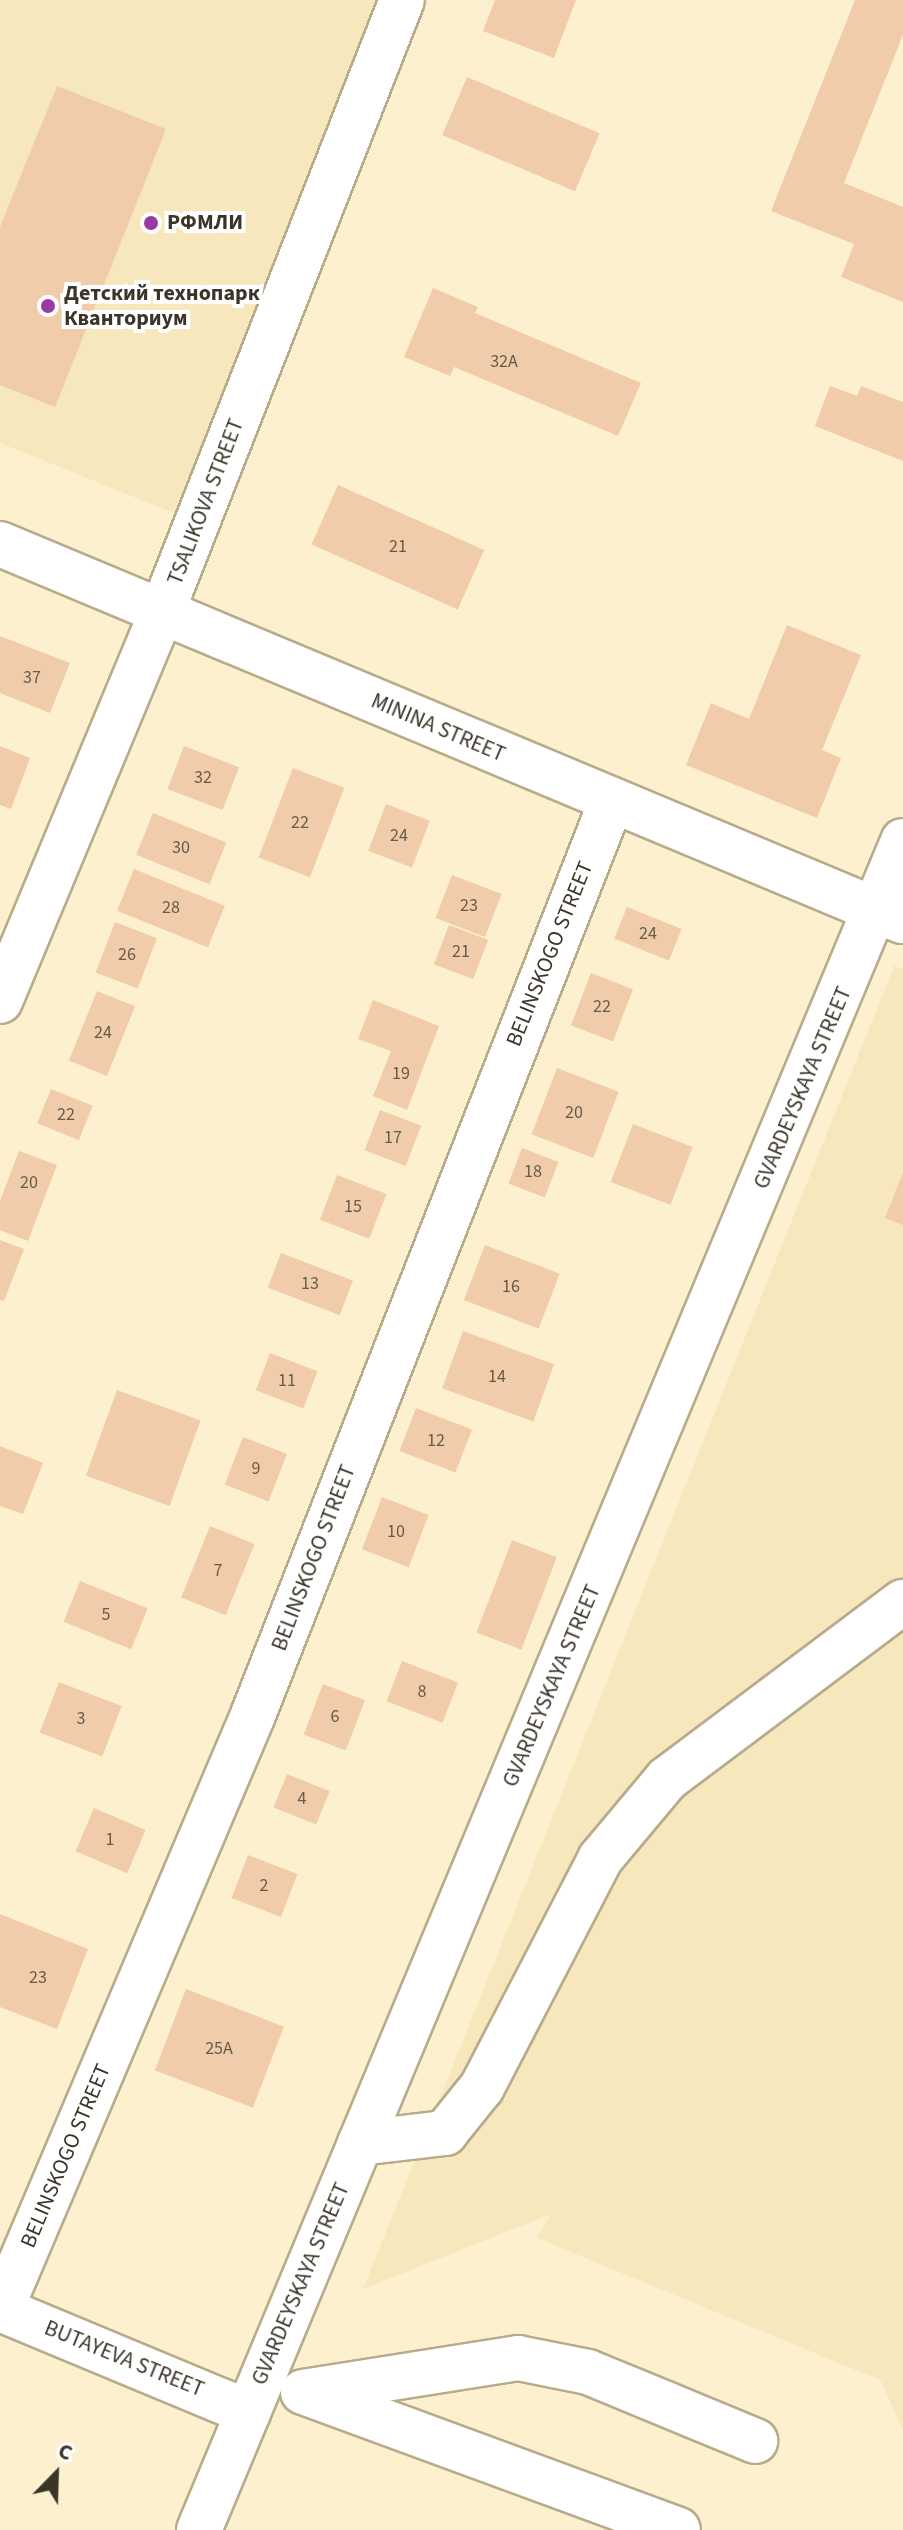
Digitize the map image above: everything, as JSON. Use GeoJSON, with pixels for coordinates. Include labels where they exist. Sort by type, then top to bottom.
{"type":"FeatureCollection","features":[{"type":"Feature","properties":{"kind":"street","name":"TSALIKOVA STREET"},"geometry":{"type":"LineString","coordinates":[[0,1001],[162,612],[402,0]]}},
{"type":"Feature","properties":{"kind":"street","name":"MININA STREET"},"geometry":{"type":"LineString","coordinates":[[0,544],[890,916]]}},
{"type":"Feature","properties":{"kind":"street","name":"BELINSKOGO STREET"},"geometry":{"type":"LineString","coordinates":[[0,2309],[253,1715],[612,800]]}},
{"type":"Feature","properties":{"kind":"street","name":"GVARDEYSKAYA STREET"},"geometry":{"type":"LineString","coordinates":[[199,2530],[360,2143],[890,916],[903,841]]}},
{"type":"Feature","properties":{"kind":"street"},"geometry":{"type":"LineString","coordinates":[[360,2143],[445,2133],[482,2087],[600,1859],[667,1779],[903,1602]]}},
{"type":"Feature","properties":{"kind":"street","name":"BUTAYEVA STREET"},"geometry":{"type":"LineString","coordinates":[[0,2309],[255,2394],[303,2392],[678,2530]]}},
{"type":"Feature","properties":{"kind":"street"},"geometry":{"type":"LineString","coordinates":[[303,2392],[518,2358],[588,2372],[755,2441]]}},
{"type":"Feature","properties":{"kind":"shaded area","name":"РФМЛИ"},"geometry":{"type":"Polygon","coordinates":[[[0,0],[385,0],[184,517],[0,443],[0,0]]]}},
{"type":"Feature","properties":{"kind":"shaded area"},"geometry":{"type":"Polygon","coordinates":[[[894,966],[903,969],[903,2429],[880,2380],[537,2238],[551,2214],[363,2289],[894,966]]]}},
{"type":"Feature","properties":{"kind":"building"},"geometry":{"type":"Polygon","coordinates":[[[495,0],[576,0],[554,58],[483,31],[495,0]]]}},
{"type":"Feature","properties":{"kind":"building"},"geometry":{"type":"Polygon","coordinates":[[[855,0],[903,0],[903,35],[844,183],[903,207],[903,302],[841,277],[854,244],[771,211],[855,0]]]}},
{"type":"Feature","properties":{"kind":"building"},"geometry":{"type":"Polygon","coordinates":[[[467,77],[600,133],[575,191],[442,135],[467,77]]]}},
{"type":"Feature","properties":{"kind":"building","name":"Детский технопарк Кванториум"},"geometry":{"type":"Polygon","coordinates":[[[57,86],[166,129],[55,407],[0,385],[0,227],[57,86]]]}},
{"type":"Feature","properties":{"kind":"building"},"geometry":{"type":"Polygon","coordinates":[[[433,288],[478,307],[475,313],[641,383],[618,436],[454,367],[450,376],[404,357],[433,288]]]}},
{"type":"Feature","properties":{"kind":"building"},"geometry":{"type":"Polygon","coordinates":[[[830,386],[857,396],[861,386],[903,402],[903,461],[815,426],[830,386]]]}},
{"type":"Feature","properties":{"kind":"building"},"geometry":{"type":"Polygon","coordinates":[[[338,485],[484,550],[458,609],[312,544],[338,485]]]}},
{"type":"Feature","properties":{"kind":"building"},"geometry":{"type":"Polygon","coordinates":[[[787,625],[861,655],[822,750],[841,758],[817,818],[686,765],[711,703],[749,719],[787,625]]]}},
{"type":"Feature","properties":{"kind":"building"},"geometry":{"type":"Polygon","coordinates":[[[0,636],[70,663],[50,713],[0,693],[0,636]]]}},
{"type":"Feature","properties":{"kind":"building"},"geometry":{"type":"Polygon","coordinates":[[[0,746],[30,758],[11,809],[0,805],[0,746]]]}},
{"type":"Feature","properties":{"kind":"building"},"geometry":{"type":"Polygon","coordinates":[[[184,746],[239,767],[223,810],[168,789],[184,746]]]}},
{"type":"Feature","properties":{"kind":"building"},"geometry":{"type":"Polygon","coordinates":[[[293,768],[344,788],[310,877],[259,858],[293,768]]]}},
{"type":"Feature","properties":{"kind":"building"},"geometry":{"type":"Polygon","coordinates":[[[386,804],[430,821],[412,868],[368,851],[386,804]]]}},
{"type":"Feature","properties":{"kind":"building"},"geometry":{"type":"Polygon","coordinates":[[[153,813],[226,843],[209,884],[136,855],[153,813]]]}},
{"type":"Feature","properties":{"kind":"building"},"geometry":{"type":"Polygon","coordinates":[[[134,869],[225,906],[208,947],[117,911],[134,869]]]}},
{"type":"Feature","properties":{"kind":"building"},"geometry":{"type":"Polygon","coordinates":[[[452,875],[501,894],[485,937],[436,918],[452,875]]]}},
{"type":"Feature","properties":{"kind":"building"},"geometry":{"type":"Polygon","coordinates":[[[627,907],[682,929],[669,961],[614,939],[627,907]]]}},
{"type":"Feature","properties":{"kind":"building"},"geometry":{"type":"Polygon","coordinates":[[[115,922],[157,938],[138,989],[96,972],[115,922]]]}},
{"type":"Feature","properties":{"kind":"building"},"geometry":{"type":"Polygon","coordinates":[[[449,925],[488,940],[473,979],[434,964],[449,925]]]}},
{"type":"Feature","properties":{"kind":"building"},"geometry":{"type":"Polygon","coordinates":[[[591,973],[633,989],[613,1041],[571,1025],[591,973]]]}},
{"type":"Feature","properties":{"kind":"building"},"geometry":{"type":"Polygon","coordinates":[[[97,991],[135,1006],[107,1076],[69,1061],[97,991]]]}},
{"type":"Feature","properties":{"kind":"building"},"geometry":{"type":"Polygon","coordinates":[[[373,1000],[439,1026],[407,1110],[373,1096],[391,1051],[358,1039],[373,1000]]]}},
{"type":"Feature","properties":{"kind":"building"},"geometry":{"type":"Polygon","coordinates":[[[557,1068],[619,1092],[593,1158],[532,1134],[557,1068]]]}},
{"type":"Feature","properties":{"kind":"building"},"geometry":{"type":"Polygon","coordinates":[[[51,1089],[93,1106],[79,1140],[37,1123],[51,1089]]]}},
{"type":"Feature","properties":{"kind":"building"},"geometry":{"type":"Polygon","coordinates":[[[380,1110],[421,1126],[406,1166],[365,1150],[380,1110]]]}},
{"type":"Feature","properties":{"kind":"building"},"geometry":{"type":"Polygon","coordinates":[[[633,1124],[693,1147],[671,1205],[611,1182],[633,1124]]]}},
{"type":"Feature","properties":{"kind":"building"},"geometry":{"type":"Polygon","coordinates":[[[522,1148],[558,1162],[545,1197],[508,1183],[522,1148]]]}},
{"type":"Feature","properties":{"kind":"building"},"geometry":{"type":"Polygon","coordinates":[[[19,1151],[57,1165],[28,1241],[0,1230],[0,1201],[19,1151]]]}},
{"type":"Feature","properties":{"kind":"building"},"geometry":{"type":"Polygon","coordinates":[[[903,1173],[903,1225],[885,1218],[903,1173]]]}},
{"type":"Feature","properties":{"kind":"building"},"geometry":{"type":"Polygon","coordinates":[[[337,1175],[386,1194],[369,1239],[320,1220],[337,1175]]]}},
{"type":"Feature","properties":{"kind":"building"},"geometry":{"type":"Polygon","coordinates":[[[0,1240],[24,1249],[4,1301],[0,1300],[0,1240]]]}},
{"type":"Feature","properties":{"kind":"building"},"geometry":{"type":"Polygon","coordinates":[[[485,1245],[560,1274],[539,1329],[464,1300],[485,1245]]]}},
{"type":"Feature","properties":{"kind":"building"},"geometry":{"type":"Polygon","coordinates":[[[281,1253],[353,1281],[340,1315],[268,1288],[281,1253]]]}},
{"type":"Feature","properties":{"kind":"building"},"geometry":{"type":"Polygon","coordinates":[[[463,1331],[554,1364],[533,1421],[442,1388],[463,1331]]]}},
{"type":"Feature","properties":{"kind":"building"},"geometry":{"type":"Polygon","coordinates":[[[270,1353],[318,1371],[303,1409],[256,1390],[270,1353]]]}},
{"type":"Feature","properties":{"kind":"building"},"geometry":{"type":"Polygon","coordinates":[[[117,1390],[201,1420],[170,1506],[86,1476],[117,1390]]]}},
{"type":"Feature","properties":{"kind":"building"},"geometry":{"type":"Polygon","coordinates":[[[416,1408],[472,1430],[456,1472],[400,1451],[416,1408]]]}},
{"type":"Feature","properties":{"kind":"building"},"geometry":{"type":"Polygon","coordinates":[[[243,1437],[287,1454],[269,1501],[225,1485],[243,1437]]]}},
{"type":"Feature","properties":{"kind":"building"},"geometry":{"type":"Polygon","coordinates":[[[0,1446],[43,1463],[23,1514],[0,1506],[0,1446]]]}},
{"type":"Feature","properties":{"kind":"building"},"geometry":{"type":"Polygon","coordinates":[[[382,1497],[429,1515],[409,1567],[362,1549],[382,1497]]]}},
{"type":"Feature","properties":{"kind":"building"},"geometry":{"type":"Polygon","coordinates":[[[210,1526],[255,1544],[226,1615],[181,1597],[210,1526]]]}},
{"type":"Feature","properties":{"kind":"building"},"geometry":{"type":"Polygon","coordinates":[[[512,1540],[557,1557],[521,1650],[477,1632],[512,1540]]]}},
{"type":"Feature","properties":{"kind":"building"},"geometry":{"type":"Polygon","coordinates":[[[80,1581],[148,1608],[131,1649],[64,1622],[80,1581]]]}},
{"type":"Feature","properties":{"kind":"building"},"geometry":{"type":"Polygon","coordinates":[[[402,1661],[458,1683],[443,1723],[387,1701],[402,1661]]]}},
{"type":"Feature","properties":{"kind":"building"},"geometry":{"type":"Polygon","coordinates":[[[59,1682],[122,1706],[102,1756],[40,1732],[59,1682]]]}},
{"type":"Feature","properties":{"kind":"building"},"geometry":{"type":"Polygon","coordinates":[[[323,1684],[365,1700],[346,1751],[304,1734],[323,1684]]]}},
{"type":"Feature","properties":{"kind":"building"},"geometry":{"type":"Polygon","coordinates":[[[287,1774],[330,1791],[316,1825],[274,1807],[287,1774]]]}},
{"type":"Feature","properties":{"kind":"building"},"geometry":{"type":"Polygon","coordinates":[[[94,1808],[146,1830],[127,1873],[76,1851],[94,1808]]]}},
{"type":"Feature","properties":{"kind":"building"},"geometry":{"type":"Polygon","coordinates":[[[248,1855],[297,1874],[281,1917],[232,1898],[248,1855]]]}},
{"type":"Feature","properties":{"kind":"building"},"geometry":{"type":"Polygon","coordinates":[[[0,1914],[88,1949],[57,2029],[0,2007],[0,1914]]]}},
{"type":"Feature","properties":{"kind":"building"},"geometry":{"type":"Polygon","coordinates":[[[186,1989],[284,2027],[253,2108],[155,2070],[186,1989]]]}},
{"type":"Feature","properties":{"kind":"place","name":"РФМЛИ"},"geometry":{"type":"Point","coordinates":[151,223]}},
{"type":"Feature","properties":{"kind":"place","name":"Детский технопарк Кванториум"},"geometry":{"type":"Point","coordinates":[48,306]}}]}
